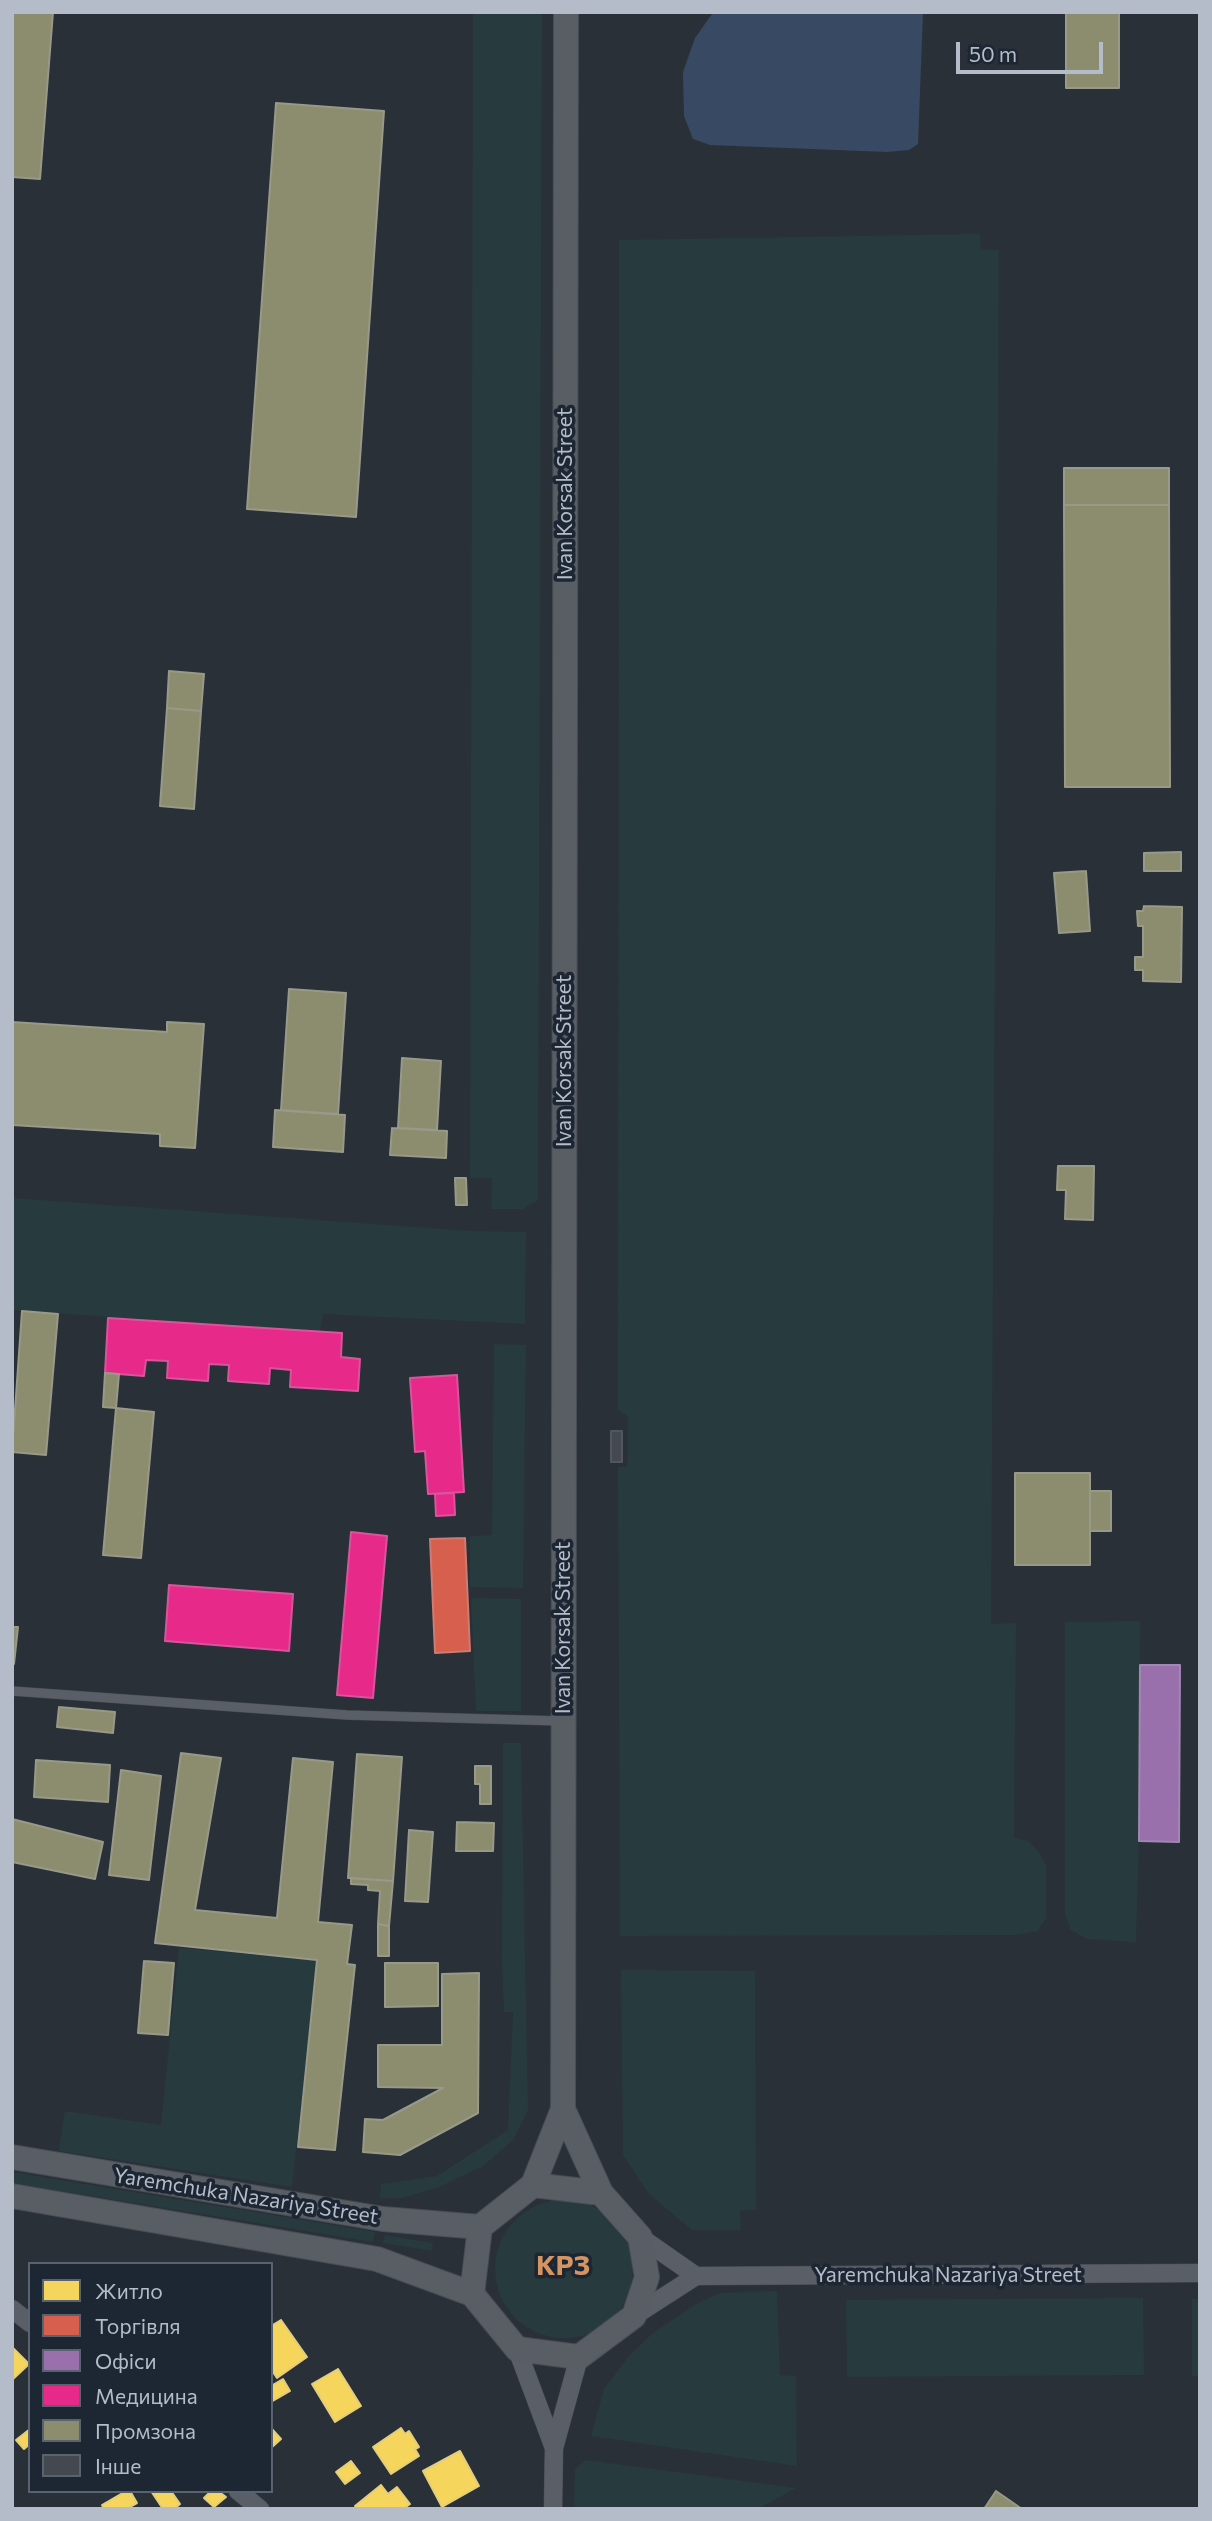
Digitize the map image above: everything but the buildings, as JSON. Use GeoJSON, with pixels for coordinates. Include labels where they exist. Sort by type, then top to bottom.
{"type":"FeatureCollection","features":[{"type":"Feature","properties":{"kind":"street","name":"Ivan Korsak Street"},"geometry":{"type":"LineString","coordinates":[[563,2109],[566,12]]}},
{"type":"Feature","properties":{"kind":"street"},"geometry":{"type":"LineString","coordinates":[[554,2448],[517,2349],[472,2294],[480,2227],[533,2185],[563,2109]]}},
{"type":"Feature","properties":{"kind":"street"},"geometry":{"type":"LineString","coordinates":[[554,2509],[554,2448],[579,2357],[634,2316],[696,2276],[640,2237],[601,2193],[563,2109]]}},
{"type":"Feature","properties":{"kind":"street","name":"Yaremchuka Nazariya Street"},"geometry":{"type":"LineString","coordinates":[[12,2157],[383,2219],[480,2227]]}},
{"type":"Feature","properties":{"kind":"street"},"geometry":{"type":"LineString","coordinates":[[533,2185],[601,2193]]}},
{"type":"Feature","properties":{"kind":"street","name":"Yaremchuka Nazariya Street"},"geometry":{"type":"LineString","coordinates":[[12,2196],[377,2259],[472,2294]]}},
{"type":"Feature","properties":{"kind":"street"},"geometry":{"type":"LineString","coordinates":[[634,2316],[647,2277],[640,2237]]}},
{"type":"Feature","properties":{"kind":"street","name":"Yaremchuka Nazariya Street"},"geometry":{"type":"LineString","coordinates":[[696,2276],[1200,2273]]}},
{"type":"Feature","properties":{"kind":"street"},"geometry":{"type":"LineString","coordinates":[[12,2309],[28,2321]]}},
{"type":"Feature","properties":{"kind":"street"},"geometry":{"type":"LineString","coordinates":[[517,2349],[579,2357]]}},
{"type":"Feature","properties":{"kind":"street"},"geometry":{"type":"LineString","coordinates":[[240,2493],[260,2509]]}},
{"type":"Feature","properties":{"kind":"lane"},"geometry":{"type":"LineString","coordinates":[[12,1691],[347,1716],[563,1721]]}},
{"type":"Feature","properties":{"kind":"green space"},"geometry":{"type":"Polygon","coordinates":[[[473,12],[542,12],[538,1200],[523,1209],[491,1209],[492,1178],[470,1178],[473,12]]]}},
{"type":"Feature","properties":{"kind":"green space"},"geometry":{"type":"Polygon","coordinates":[[[980,234],[981,250],[999,250],[991,1624],[1016,1623],[1014,1838],[1029,1841],[1046,1866],[1046,1918],[1038,1931],[1014,1935],[620,1936],[618,1467],[627,1467],[628,1417],[618,1410],[619,240],[980,234]]]}},
{"type":"Feature","properties":{"kind":"green space"},"geometry":{"type":"Polygon","coordinates":[[[12,1198],[470,1231],[526,1232],[525,1324],[323,1314],[320,1332],[12,1310],[12,1198]]]}},
{"type":"Feature","properties":{"kind":"green space"},"geometry":{"type":"Polygon","coordinates":[[[494,1344],[526,1345],[523,1588],[470,1587],[470,1536],[492,1535],[494,1344]]]}},
{"type":"Feature","properties":{"kind":"green space"},"geometry":{"type":"Polygon","coordinates":[[[471,1598],[521,1599],[521,1711],[476,1711],[471,1598]]]}},
{"type":"Feature","properties":{"kind":"green space"},"geometry":{"type":"Polygon","coordinates":[[[1140,1621],[1136,1942],[1087,1939],[1071,1930],[1065,1914],[1065,1622],[1140,1621]]]}},
{"type":"Feature","properties":{"kind":"green space"},"geometry":{"type":"Polygon","coordinates":[[[503,1743],[521,1743],[528,2110],[513,2140],[483,2166],[439,2187],[402,2198],[380,2198],[381,2184],[437,2176],[508,2130],[513,2012],[504,2012],[502,1962],[503,1743]]]}},
{"type":"Feature","properties":{"kind":"green space"},"geometry":{"type":"Polygon","coordinates":[[[179,1948],[317,1960],[292,2187],[59,2151],[65,2111],[161,2125],[179,1948]]]}},
{"type":"Feature","properties":{"kind":"green space"},"geometry":{"type":"Polygon","coordinates":[[[621,1970],[755,1971],[756,2210],[740,2211],[741,2230],[692,2230],[649,2194],[623,2155],[621,1970]]]}},
{"type":"Feature","properties":{"kind":"green space"},"geometry":{"type":"Polygon","coordinates":[[[12,2172],[375,2232],[373,2242],[12,2183],[12,2172]]]}},
{"type":"Feature","properties":{"kind":"green space"},"geometry":{"type":"Polygon","coordinates":[[[564,2200],[590,2205],[613,2220],[628,2243],[633,2269],[628,2295],[613,2318],[590,2333],[564,2338],[538,2333],[515,2318],[500,2295],[495,2269],[500,2243],[515,2220],[538,2205],[564,2200]]]}},
{"type":"Feature","properties":{"kind":"green space"},"geometry":{"type":"Polygon","coordinates":[[[385,2235],[433,2243],[432,2251],[383,2243],[385,2235]]]}},
{"type":"Feature","properties":{"kind":"green space"},"geometry":{"type":"Polygon","coordinates":[[[777,2291],[780,2375],[796,2376],[797,2466],[591,2436],[604,2389],[629,2356],[653,2333],[698,2303],[720,2293],[777,2291]]]}},
{"type":"Feature","properties":{"kind":"green space"},"geometry":{"type":"Polygon","coordinates":[[[1143,2298],[1144,2375],[847,2377],[846,2300],[1143,2298]]]}},
{"type":"Feature","properties":{"kind":"green space"},"geometry":{"type":"Polygon","coordinates":[[[1192,2299],[1200,2299],[1200,2376],[1192,2376],[1192,2299]]]}},
{"type":"Feature","properties":{"kind":"green space"},"geometry":{"type":"Polygon","coordinates":[[[586,2460],[796,2488],[758,2509],[574,2509],[575,2469],[586,2460]]]}},
{"type":"Feature","properties":{"kind":"water"},"geometry":{"type":"Polygon","coordinates":[[[923,12],[918,144],[909,150],[887,152],[710,145],[693,139],[684,116],[683,72],[695,38],[712,14],[923,12]]]}},
{"type":"Feature","properties":{"kind":"district","name":"КРЗ"},"geometry":{"type":"Point","coordinates":[563,2266]}}]}
